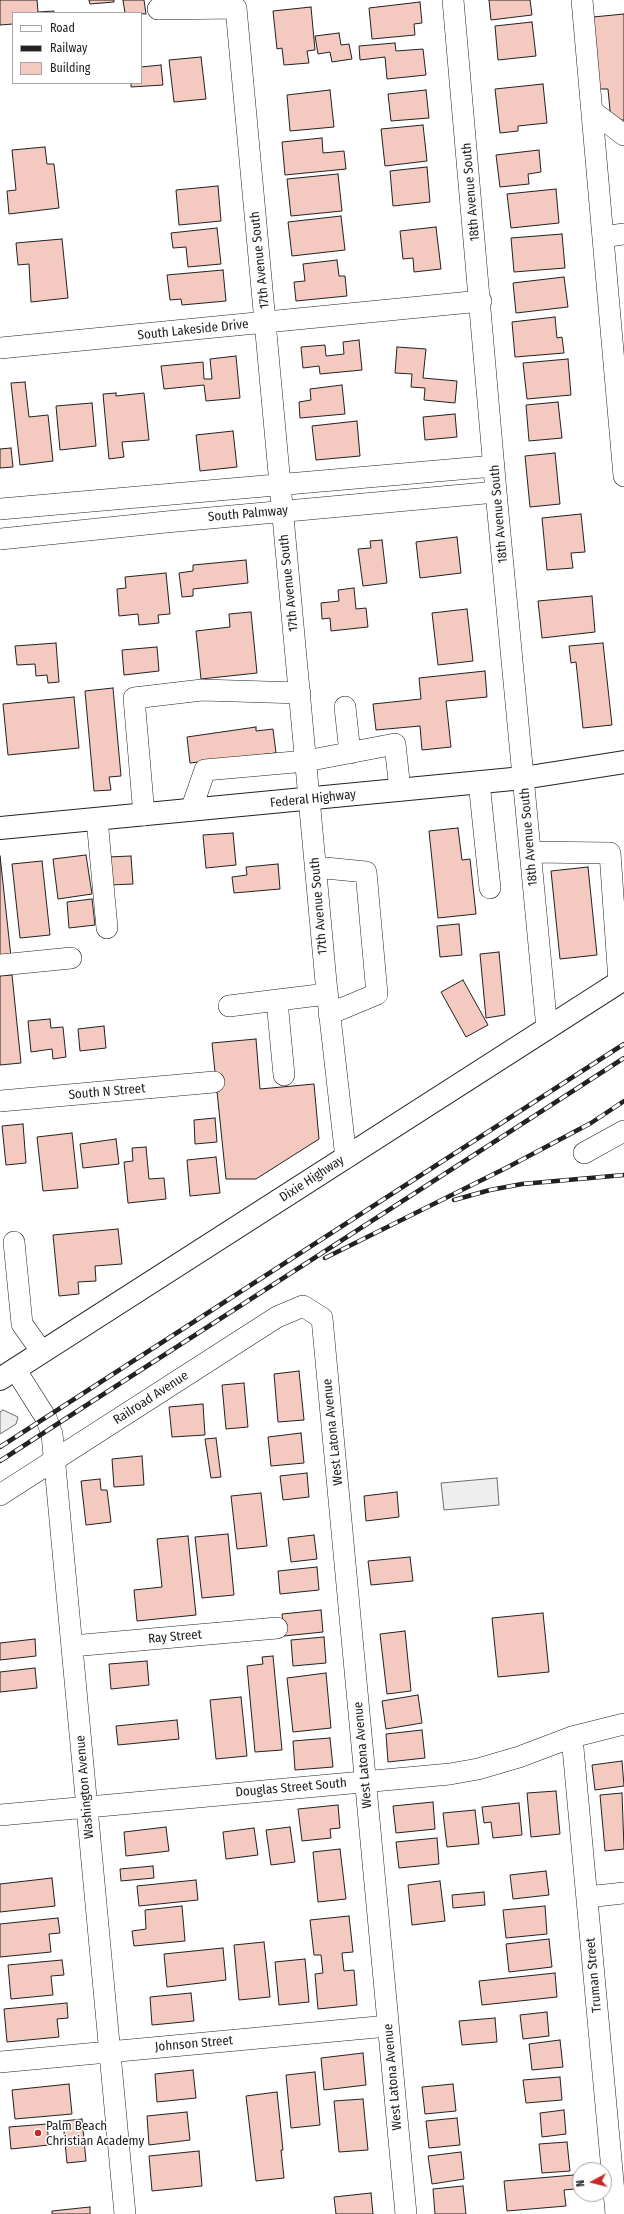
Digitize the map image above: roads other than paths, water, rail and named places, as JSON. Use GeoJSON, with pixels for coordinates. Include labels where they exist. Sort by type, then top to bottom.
{"type":"FeatureCollection","features":[{"type":"Feature","properties":{"kind":"main road","name":"Federal Highway"},"geometry":{"type":"LineString","coordinates":[[0,828],[309,800],[523,778],[624,762]]}},
{"type":"Feature","properties":{"kind":"main road","name":"Dixie Highway"},"geometry":{"type":"LineString","coordinates":[[7,1374],[622,980]]}},
{"type":"Feature","properties":{"kind":"street","name":"18th Avenue South"},"geometry":{"type":"LineString","coordinates":[[453,0],[481,301],[496,492],[547,1029]]}},
{"type":"Feature","properties":{"kind":"street"},"geometry":{"type":"LineString","coordinates":[[582,0],[624,476]]}},
{"type":"Feature","properties":{"kind":"street","name":"17th Avenue South"},"geometry":{"type":"LineString","coordinates":[[158,9],[236,8],[266,322],[281,511],[300,693],[328,1004],[346,1158]]}},
{"type":"Feature","properties":{"kind":"street"},"geometry":{"type":"LineString","coordinates":[[592,111],[624,135]]}},
{"type":"Feature","properties":{"kind":"street"},"geometry":{"type":"LineString","coordinates":[[603,237],[624,234]]}},
{"type":"Feature","properties":{"kind":"street","name":"South Lakeside Drive"},"geometry":{"type":"LineString","coordinates":[[0,348],[481,301]]}},
{"type":"Feature","properties":{"kind":"street","name":"South Palmway"},"geometry":{"type":"LineString","coordinates":[[0,509],[494,466]]}},
{"type":"Feature","properties":{"kind":"street","name":"South Palmway"},"geometry":{"type":"LineString","coordinates":[[0,539],[281,511],[496,492]]}},
{"type":"Feature","properties":{"kind":"street"},"geometry":{"type":"LineString","coordinates":[[144,815],[134,698],[202,690],[300,693]]}},
{"type":"Feature","properties":{"kind":"street"},"geometry":{"type":"LineString","coordinates":[[345,707],[350,753]]}},
{"type":"Feature","properties":{"kind":"street"},"geometry":{"type":"LineString","coordinates":[[191,810],[205,770],[306,761],[395,744],[400,790]]}},
{"type":"Feature","properties":{"kind":"street"},"geometry":{"type":"LineString","coordinates":[[479,782],[490,888]]}},
{"type":"Feature","properties":{"kind":"street"},"geometry":{"type":"LineString","coordinates":[[97,819],[107,928]]}},
{"type":"Feature","properties":{"kind":"street"},"geometry":{"type":"LineString","coordinates":[[530,852],[610,853],[622,980]]}},
{"type":"Feature","properties":{"kind":"street"},"geometry":{"type":"LineString","coordinates":[[229,1006],[277,1000],[328,1004],[377,994],[366,872],[315,867]]}},
{"type":"Feature","properties":{"kind":"street"},"geometry":{"type":"LineString","coordinates":[[0,965],[71,958]]}},
{"type":"Feature","properties":{"kind":"street"},"geometry":{"type":"LineString","coordinates":[[277,1000],[284,1075]]}},
{"type":"Feature","properties":{"kind":"street","name":"South N Street"},"geometry":{"type":"LineString","coordinates":[[0,1101],[214,1082]]}},
{"type":"Feature","properties":{"kind":"street"},"geometry":{"type":"LineString","coordinates":[[584,1153],[624,1131]]}},
{"type":"Feature","properties":{"kind":"street"},"geometry":{"type":"LineString","coordinates":[[14,1242],[22,1324],[42,1352]]}},
{"type":"Feature","properties":{"kind":"street","name":"Railroad Avenue"},"geometry":{"type":"LineString","coordinates":[[0,1495],[277,1317],[303,1306]]}},
{"type":"Feature","properties":{"kind":"street","name":"West Latona Avenue"},"geometry":{"type":"LineString","coordinates":[[303,1306],[322,1318],[406,2214]]}},
{"type":"Feature","properties":{"kind":"street","name":"Washington Avenue"},"geometry":{"type":"LineString","coordinates":[[7,1374],[46,1418],[52,1434],[125,2214]]}},
{"type":"Feature","properties":{"kind":"street","name":"Ray Street"},"geometry":{"type":"LineString","coordinates":[[72,1646],[277,1628]]}},
{"type":"Feature","properties":{"kind":"street","name":"Douglas Street South"},"geometry":{"type":"LineString","coordinates":[[0,1815],[450,1774],[478,1769],[519,1757],[572,1737],[624,1724]]}},
{"type":"Feature","properties":{"kind":"street","name":"Truman Street"},"geometry":{"type":"LineString","coordinates":[[572,1737],[616,2214]]}},
{"type":"Feature","properties":{"kind":"street"},"geometry":{"type":"LineString","coordinates":[[587,1896],[624,1894]]}},
{"type":"Feature","properties":{"kind":"street","name":"Johnson Street"},"geometry":{"type":"LineString","coordinates":[[0,2062],[388,2026]]}},
{"type":"Feature","properties":{"kind":"railway"},"geometry":{"type":"LineString","coordinates":[[0,1447],[624,1044]]}},
{"type":"Feature","properties":{"kind":"railway"},"geometry":{"type":"LineString","coordinates":[[0,1461],[624,1058]]}},
{"type":"Feature","properties":{"kind":"railway"},"geometry":{"type":"LineString","coordinates":[[325,1258],[508,1167],[591,1123],[624,1101]]}},
{"type":"Feature","properties":{"kind":"railway"},"geometry":{"type":"LineString","coordinates":[[454,1200],[490,1190],[522,1184],[624,1175]]}},
{"type":"Feature","properties":{"kind":"place","name":"Palm Beach Christian Academy"},"geometry":{"type":"Point","coordinates":[38,2133]}}]}
